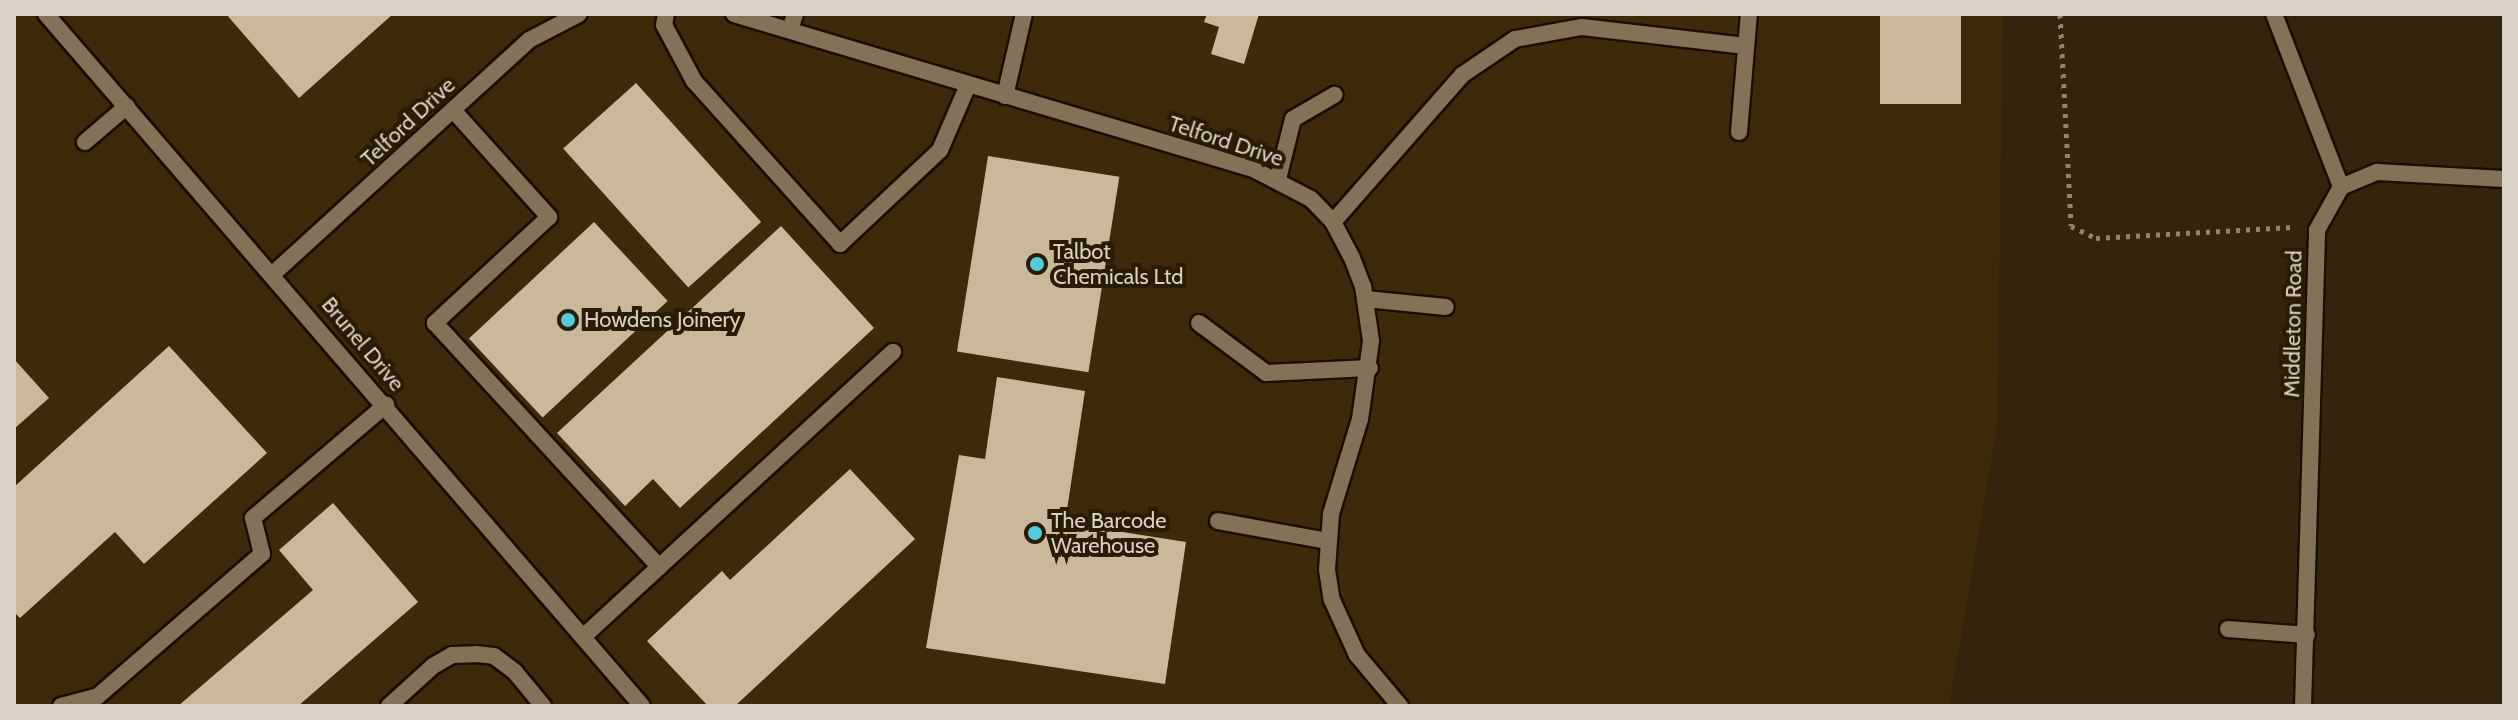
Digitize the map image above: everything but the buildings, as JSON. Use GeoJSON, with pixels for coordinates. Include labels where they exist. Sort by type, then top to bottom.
{"type":"FeatureCollection","features":[{"type":"Feature","properties":{"kind":"street","name":"Brunel Drive"},"geometry":{"type":"LineString","coordinates":[[46,14],[274,273],[642,706]]}},
{"type":"Feature","properties":{"kind":"street","name":"Telford Drive"},"geometry":{"type":"LineString","coordinates":[[274,273],[529,40],[579,14]]}},
{"type":"Feature","properties":{"kind":"street"},"geometry":{"type":"LineString","coordinates":[[666,14],[664,25],[694,81],[840,244],[940,150],[968,85]]}},
{"type":"Feature","properties":{"kind":"street","name":"Telford Drive"},"geometry":{"type":"LineString","coordinates":[[734,14],[793,21],[968,85],[1278,179],[1311,199],[1333,222],[1366,299],[1370,368],[1327,541],[1327,570],[1342,630],[1400,706]]}},
{"type":"Feature","properties":{"kind":"street"},"geometry":{"type":"LineString","coordinates":[[1005,96],[1024,14]]}},
{"type":"Feature","properties":{"kind":"street"},"geometry":{"type":"LineString","coordinates":[[1739,132],[1749,14]]}},
{"type":"Feature","properties":{"kind":"street"},"geometry":{"type":"LineString","coordinates":[[2274,14],[2341,187],[2377,172],[2504,179]]}},
{"type":"Feature","properties":{"kind":"street"},"geometry":{"type":"LineString","coordinates":[[1333,222],[1462,75],[1515,39],[1582,27],[1746,46]]}},
{"type":"Feature","properties":{"kind":"street"},"geometry":{"type":"LineString","coordinates":[[1278,179],[1293,119],[1334,95]]}},
{"type":"Feature","properties":{"kind":"street"},"geometry":{"type":"LineString","coordinates":[[85,142],[127,106]]}},
{"type":"Feature","properties":{"kind":"street"},"geometry":{"type":"LineString","coordinates":[[453,110],[549,217],[435,323],[659,567]]}},
{"type":"Feature","properties":{"kind":"street","name":"Middleton Road"},"geometry":{"type":"LineString","coordinates":[[2303,706],[2317,230],[2341,187]]}},
{"type":"Feature","properties":{"kind":"street"},"geometry":{"type":"LineString","coordinates":[[1366,299],[1446,307]]}},
{"type":"Feature","properties":{"kind":"street"},"geometry":{"type":"LineString","coordinates":[[1199,323],[1266,373],[1370,368]]}},
{"type":"Feature","properties":{"kind":"street"},"geometry":{"type":"LineString","coordinates":[[583,637],[893,352]]}},
{"type":"Feature","properties":{"kind":"street"},"geometry":{"type":"LineString","coordinates":[[61,706],[98,696],[262,554],[253,518],[386,405]]}},
{"type":"Feature","properties":{"kind":"street"},"geometry":{"type":"LineString","coordinates":[[1218,521],[1327,541]]}},
{"type":"Feature","properties":{"kind":"street"},"geometry":{"type":"LineString","coordinates":[[2228,629],[2307,635]]}},
{"type":"Feature","properties":{"kind":"street"},"geometry":{"type":"LineString","coordinates":[[389,706],[433,666],[452,655],[476,654],[494,656],[515,672],[543,706]]}},
{"type":"Feature","properties":{"kind":"path"},"geometry":{"type":"LineString","coordinates":[[2060,14],[2071,226],[2096,238],[2179,236],[2273,225],[2317,230]]}},
{"type":"Feature","properties":{"kind":"shaded area"},"geometry":{"type":"Polygon","coordinates":[[[14,14],[2003,14],[1997,428],[1949,706],[14,706],[14,14]]]}},
{"type":"Feature","properties":{"kind":"place","name":"Talbot Chemicals Ltd"},"geometry":{"type":"Point","coordinates":[1037,264]}},
{"type":"Feature","properties":{"kind":"place","name":"Howdens Joinery"},"geometry":{"type":"Point","coordinates":[568,320]}},
{"type":"Feature","properties":{"kind":"place","name":"The Barcode Warehouse"},"geometry":{"type":"Point","coordinates":[1035,533]}}]}
